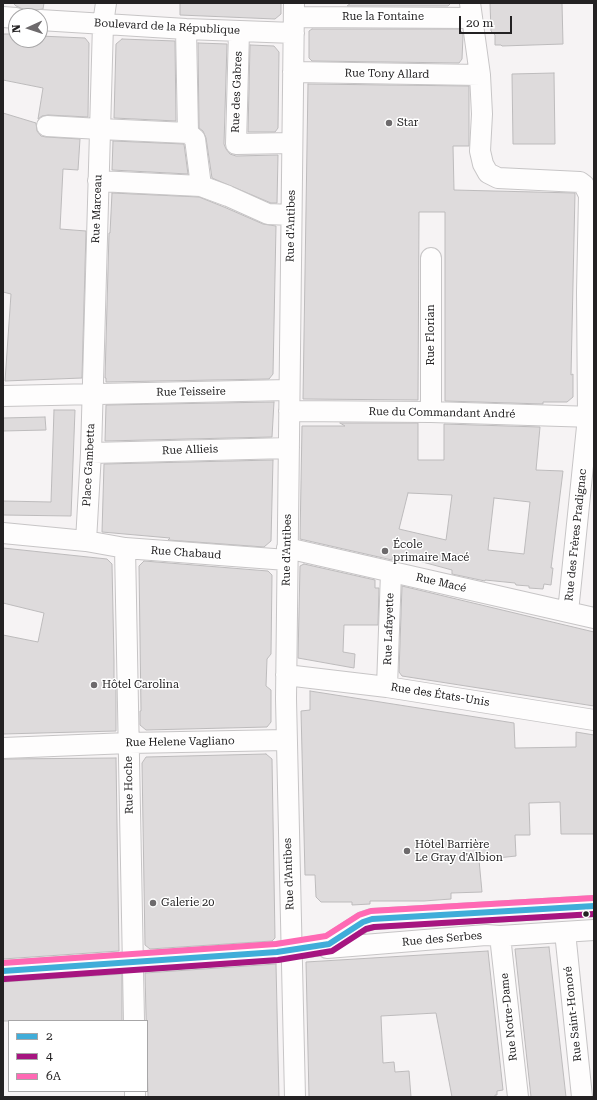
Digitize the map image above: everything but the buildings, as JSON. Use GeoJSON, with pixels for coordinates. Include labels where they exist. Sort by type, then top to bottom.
{"type":"FeatureCollection","features":[{"type":"Feature","properties":{"kind":"street","name":"Rue Marceau"},"geometry":{"type":"LineString","coordinates":[[92,394],[103,24],[106,3]]}},
{"type":"Feature","properties":{"kind":"street","name":"Rue la Fontaine"},"geometry":{"type":"LineString","coordinates":[[294,17],[471,10]]}},
{"type":"Feature","properties":{"kind":"street"},"geometry":{"type":"LineString","coordinates":[[471,10],[480,75],[482,114],[480,151],[483,164],[488,173],[498,178],[580,182],[584,185],[591,199]]}},
{"type":"Feature","properties":{"kind":"street","name":"Boulevard de la République"},"geometry":{"type":"LineString","coordinates":[[48,21],[239,31],[294,17]]}},
{"type":"Feature","properties":{"kind":"street","name":"Rue d'Antibes"},"geometry":{"type":"LineString","coordinates":[[294,17],[286,740],[295,1097]]}},
{"type":"Feature","properties":{"kind":"street"},"geometry":{"type":"LineString","coordinates":[[186,29],[188,133]]}},
{"type":"Feature","properties":{"kind":"street","name":"Rue des Gabres"},"geometry":{"type":"LineString","coordinates":[[239,31],[236,144],[292,143]]}},
{"type":"Feature","properties":{"kind":"street","name":"Rue Tony Allard"},"geometry":{"type":"LineString","coordinates":[[293,72],[480,75]]}},
{"type":"Feature","properties":{"kind":"street"},"geometry":{"type":"LineString","coordinates":[[47,126],[100,130],[188,133],[195,139],[201,186]]}},
{"type":"Feature","properties":{"kind":"street"},"geometry":{"type":"LineString","coordinates":[[98,180],[201,186],[268,214],[292,215]]}},
{"type":"Feature","properties":{"kind":"street","name":"Rue des Frères Pradignac"},"geometry":{"type":"LineString","coordinates":[[568,612],[591,417],[591,199]]}},
{"type":"Feature","properties":{"kind":"street","name":"Rue Florian"},"geometry":{"type":"LineString","coordinates":[[431,258],[432,412]]}},
{"type":"Feature","properties":{"kind":"street","name":"Rue Teisseire"},"geometry":{"type":"LineString","coordinates":[[92,394],[289,390]]}},
{"type":"Feature","properties":{"kind":"street"},"geometry":{"type":"LineString","coordinates":[[3,396],[92,394]]}},
{"type":"Feature","properties":{"kind":"street","name":"Place Gambetta"},"geometry":{"type":"LineString","coordinates":[[86,541],[91,453],[92,394]]}},
{"type":"Feature","properties":{"kind":"street","name":"Rue du Commandant André"},"geometry":{"type":"LineString","coordinates":[[289,411],[432,412],[591,417]]}},
{"type":"Feature","properties":{"kind":"street","name":"Rue Allieis"},"geometry":{"type":"LineString","coordinates":[[91,453],[289,448]]}},
{"type":"Feature","properties":{"kind":"street"},"geometry":{"type":"LineString","coordinates":[[3,532],[86,541]]}},
{"type":"Feature","properties":{"kind":"street","name":"Rue Chabaud"},"geometry":{"type":"LineString","coordinates":[[86,541],[125,548],[287,554]]}},
{"type":"Feature","properties":{"kind":"street","name":"Rue Hoche"},"geometry":{"type":"LineString","coordinates":[[125,548],[134,1020]]}},
{"type":"Feature","properties":{"kind":"street","name":"Rue Macé"},"geometry":{"type":"LineString","coordinates":[[287,554],[390,572],[594,618]]}},
{"type":"Feature","properties":{"kind":"street","name":"Rue Lafayette"},"geometry":{"type":"LineString","coordinates":[[386,687],[390,572]]}},
{"type":"Feature","properties":{"kind":"street","name":"Rue des États-Unis"},"geometry":{"type":"LineString","coordinates":[[286,675],[386,687],[594,720]]}},
{"type":"Feature","properties":{"kind":"street","name":"Rue Helene Vagliano"},"geometry":{"type":"LineString","coordinates":[[3,748],[129,743],[286,740]]}},
{"type":"Feature","properties":{"kind":"street"},"geometry":{"type":"LineString","coordinates":[[291,946],[329,944],[363,922],[372,919],[594,906]]}},
{"type":"Feature","properties":{"kind":"street"},"geometry":{"type":"LineString","coordinates":[[3,971],[269,953],[326,938],[358,915],[362,909]]}},
{"type":"Feature","properties":{"kind":"street"},"geometry":{"type":"LineString","coordinates":[[342,937],[594,919]]}},
{"type":"Feature","properties":{"kind":"street","name":"Rue des Serbes"},"geometry":{"type":"LineString","coordinates":[[291,946],[345,947],[486,935],[500,936],[594,930]]}},
{"type":"Feature","properties":{"kind":"street","name":"Rue Saint-Honoré"},"geometry":{"type":"LineString","coordinates":[[565,932],[582,1097]]}},
{"type":"Feature","properties":{"kind":"street","name":"Rue Notre-Dame"},"geometry":{"type":"LineString","coordinates":[[500,936],[518,1097]]}},
{"type":"Feature","properties":{"kind":"transit line","name":"6A"},"geometry":{"type":"LineString","coordinates":[[3,963],[276,944],[326,936],[359,915],[371,911],[594,898]]}},
{"type":"Feature","properties":{"kind":"transit line","name":"2"},"geometry":{"type":"LineString","coordinates":[[3,971],[277,952],[329,944],[363,922],[372,919],[594,906]]}},
{"type":"Feature","properties":{"kind":"transit line","name":"4"},"geometry":{"type":"LineString","coordinates":[[4,979],[278,960],[332,951],[366,929],[374,927],[594,914]]}},
{"type":"Feature","properties":{"kind":"place","name":"Star"},"geometry":{"type":"Point","coordinates":[389,123]}},
{"type":"Feature","properties":{"kind":"place","name":"École primaire Macé"},"geometry":{"type":"Point","coordinates":[385,551]}},
{"type":"Feature","properties":{"kind":"place","name":"Hôtel Carolina"},"geometry":{"type":"Point","coordinates":[94,685]}},
{"type":"Feature","properties":{"kind":"place","name":"Hôtel Barrière Le Gray d'Albion"},"geometry":{"type":"Point","coordinates":[407,851]}},
{"type":"Feature","properties":{"kind":"place","name":"Galerie 20"},"geometry":{"type":"Point","coordinates":[153,903]}}]}
